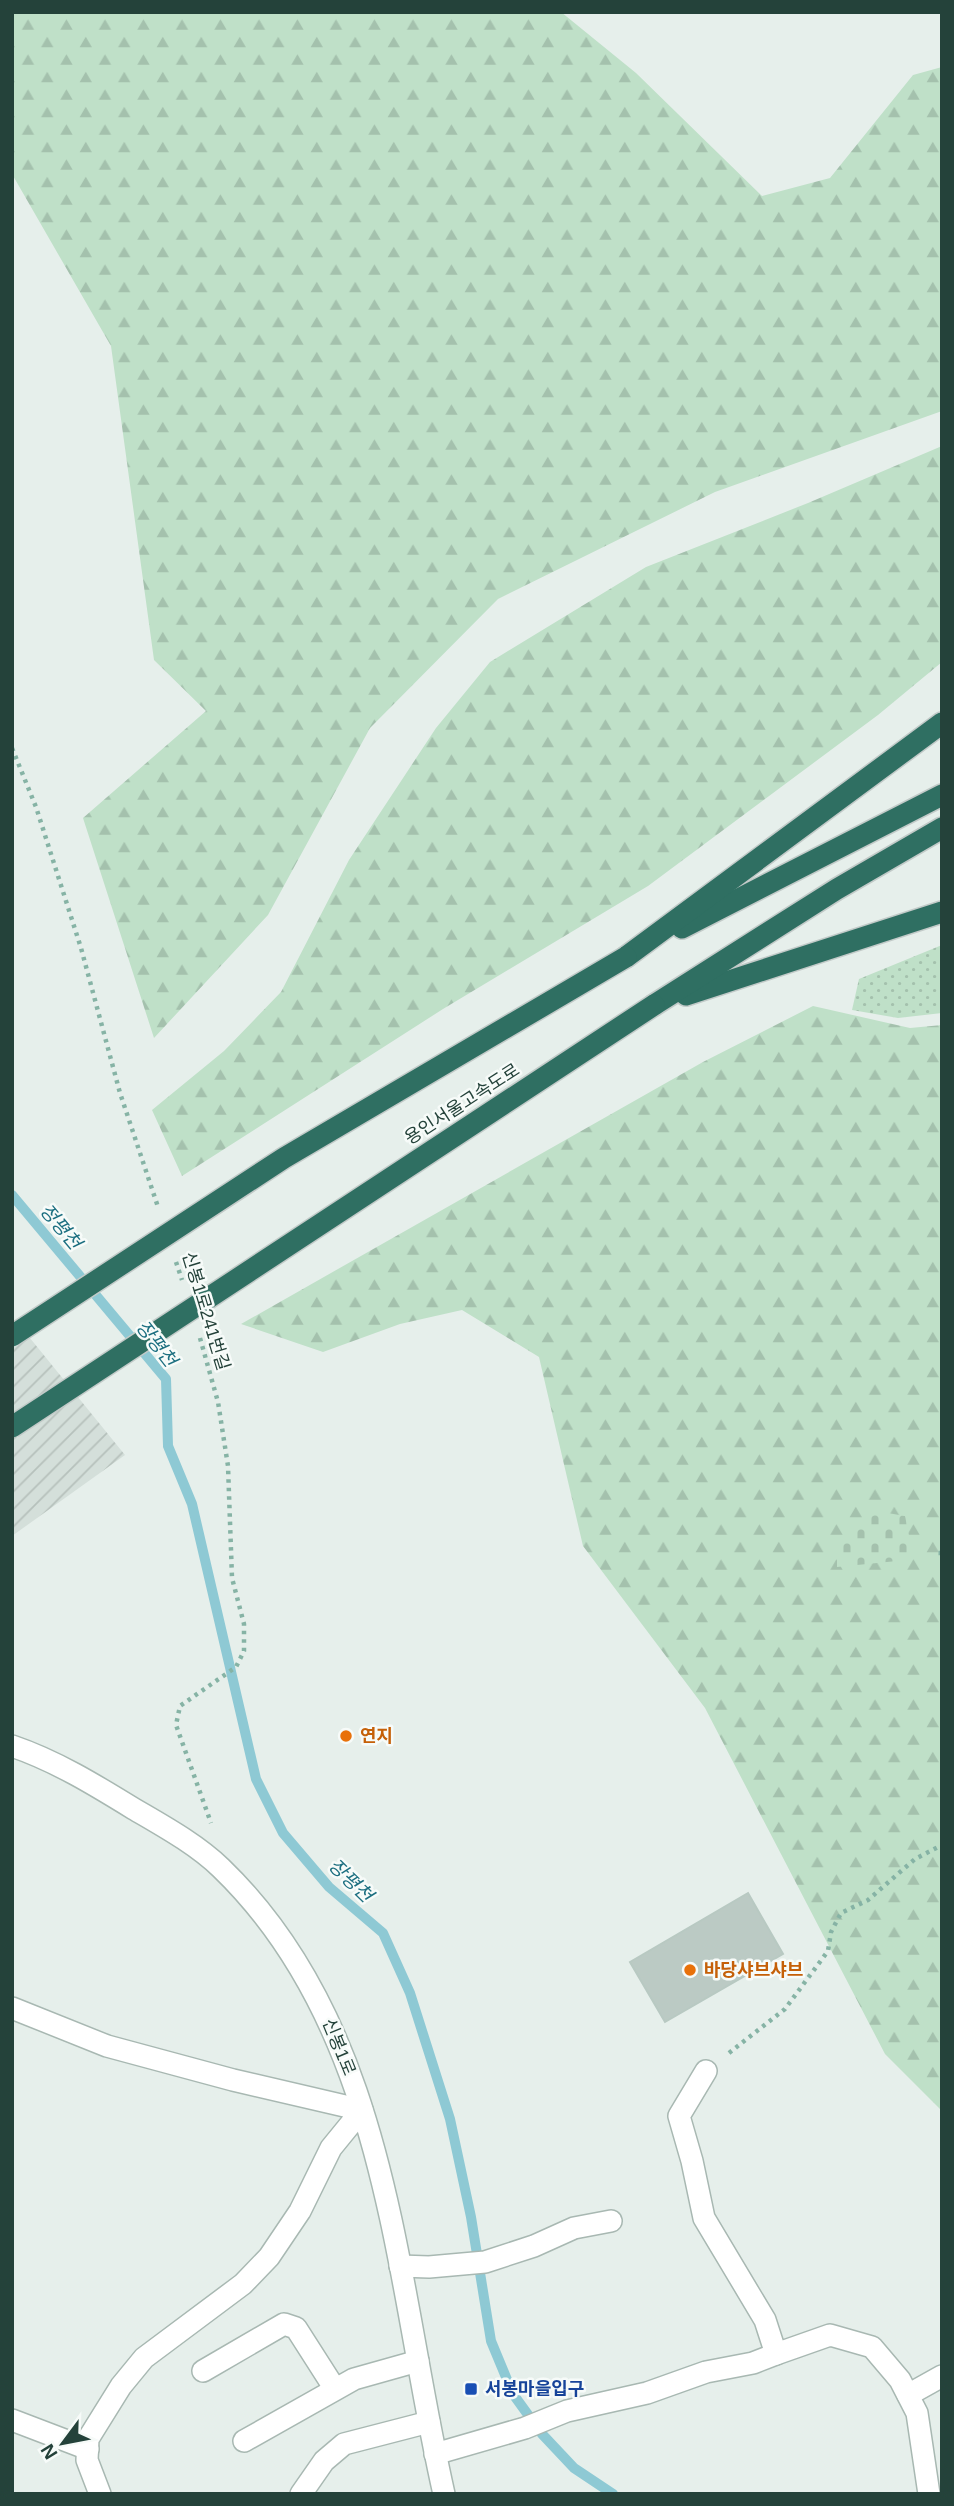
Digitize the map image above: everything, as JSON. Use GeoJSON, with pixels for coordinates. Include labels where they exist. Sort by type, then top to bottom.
{"type":"FeatureCollection","features":[{"type":"Feature","properties":{"kind":"highway"},"geometry":{"type":"LineString","coordinates":[[626,957],[942,723]]}},
{"type":"Feature","properties":{"kind":"highway"},"geometry":{"type":"LineString","coordinates":[[12,1336],[284,1158],[626,957],[942,795]]}},
{"type":"Feature","properties":{"kind":"highway","name":"용인서울고속도로"},"geometry":{"type":"LineString","coordinates":[[12,1427],[654,1005],[837,889],[942,828]]}},
{"type":"Feature","properties":{"kind":"highway"},"geometry":{"type":"LineString","coordinates":[[654,1005],[942,912]]}},
{"type":"Feature","properties":{"kind":"street","name":"신봉1로"},"geometry":{"type":"LineString","coordinates":[[12,1746],[80,1776],[181,1837],[220,1867],[280,1933],[323,2006],[362,2110],[400,2266],[444,2494]]}},
{"type":"Feature","properties":{"kind":"street"},"geometry":{"type":"LineString","coordinates":[[12,2008],[107,2046],[233,2080],[362,2110],[331,2148],[300,2211],[269,2257],[243,2284],[144,2358],[121,2386],[88,2439],[87,2460],[100,2494]]}},
{"type":"Feature","properties":{"kind":"street"},"geometry":{"type":"LineString","coordinates":[[706,2071],[679,2116],[704,2218],[765,2320],[776,2354]]}},
{"type":"Feature","properties":{"kind":"street"},"geometry":{"type":"LineString","coordinates":[[400,2266],[429,2267],[485,2262],[534,2246],[574,2228],[611,2221]]}},
{"type":"Feature","properties":{"kind":"street"},"geometry":{"type":"LineString","coordinates":[[202,2371],[284,2324],[296,2328],[335,2389]]}},
{"type":"Feature","properties":{"kind":"street"},"geometry":{"type":"LineString","coordinates":[[435,2454],[526,2428],[567,2411],[647,2393],[706,2372],[753,2363],[830,2334],[872,2347],[900,2380],[918,2413],[929,2494]]}},
{"type":"Feature","properties":{"kind":"street"},"geometry":{"type":"LineString","coordinates":[[244,2441],[354,2379],[418,2361]]}},
{"type":"Feature","properties":{"kind":"street"},"geometry":{"type":"LineString","coordinates":[[908,2395],[942,2376]]}},
{"type":"Feature","properties":{"kind":"street"},"geometry":{"type":"LineString","coordinates":[[12,2420],[88,2449]]}},
{"type":"Feature","properties":{"kind":"street"},"geometry":{"type":"LineString","coordinates":[[301,2494],[324,2460],[344,2444],[429,2422]]}},
{"type":"Feature","properties":{"kind":"path"},"geometry":{"type":"LineString","coordinates":[[12,747],[36,807],[73,922],[120,1093],[159,1211]]}},
{"type":"Feature","properties":{"kind":"path","name":"신봉1로241번길"},"geometry":{"type":"LineString","coordinates":[[176,1261],[184,1285]]}},
{"type":"Feature","properties":{"kind":"path","name":"신봉1로241번길"},"geometry":{"type":"LineString","coordinates":[[199,1335],[218,1402],[228,1466],[232,1578],[244,1624],[244,1651],[236,1667],[180,1706],[176,1725],[209,1813],[220,1867]]}},
{"type":"Feature","properties":{"kind":"path"},"geometry":{"type":"LineString","coordinates":[[706,2071],[785,2009],[828,1951],[831,1932],[841,1913],[867,1900],[877,1888],[915,1859],[942,1845]]}},
{"type":"Feature","properties":{"kind":"shaded area"},"geometry":{"type":"Polygon","coordinates":[[[21,1327],[125,1455],[12,1536],[12,1334],[21,1327]]]}},
{"type":"Feature","properties":{"kind":"green space"},"geometry":{"type":"Polygon","coordinates":[[[12,12],[561,12],[636,73],[762,196],[830,178],[913,75],[942,67],[942,411],[715,492],[498,599],[370,728],[268,915],[154,1038],[83,818],[206,711],[154,660],[111,346],[12,174],[12,12]]]}},
{"type":"Feature","properties":{"kind":"green space"},"geometry":{"type":"Polygon","coordinates":[[[942,446],[942,662],[878,715],[648,886],[443,1009],[182,1176],[152,1110],[224,1051],[281,992],[349,860],[436,728],[490,662],[646,567],[942,446]]]}},
{"type":"Feature","properties":{"kind":"green space"},"geometry":{"type":"Polygon","coordinates":[[[942,945],[942,1013],[898,1018],[852,1010],[859,979],[942,945]]]}},
{"type":"Feature","properties":{"kind":"green space"},"geometry":{"type":"Polygon","coordinates":[[[813,1006],[910,1028],[942,1025],[942,2111],[885,2054],[705,1708],[583,1546],[539,1357],[462,1310],[400,1324],[323,1352],[241,1324],[703,1062],[813,1006]]]}},
{"type":"Feature","properties":{"kind":"green space"},"geometry":{"type":"Polygon","coordinates":[[[882,1512],[905,1516],[912,1550],[897,1561],[837,1567],[837,1541],[854,1523],[882,1512]]]}},
{"type":"Feature","properties":{"kind":"building"},"geometry":{"type":"Polygon","coordinates":[[[748,1893],[783,1954],[665,2022],[630,1962],[748,1893]]]}},
{"type":"Feature","properties":{"kind":"waterway","name":"장평천"},"geometry":{"type":"LineString","coordinates":[[12,1195],[166,1379],[168,1446],[192,1504],[256,1779],[283,1833],[329,1887],[383,1933],[410,1993],[450,2119],[471,2217],[491,2341],[513,2394],[542,2434],[574,2468],[613,2494]]}},
{"type":"Feature","properties":{"kind":"place","name":"연지"},"geometry":{"type":"Point","coordinates":[346,1736]}},
{"type":"Feature","properties":{"kind":"place","name":"바당샤브샤브"},"geometry":{"type":"Point","coordinates":[690,1970]}},
{"type":"Feature","properties":{"kind":"place","name":"서봉마을입구"},"geometry":{"type":"Point","coordinates":[471,2389]}},
{"type":"Feature","properties":{"kind":"water label","name":"정평천"},"geometry":{"type":"Point","coordinates":[61,1226]}}]}
